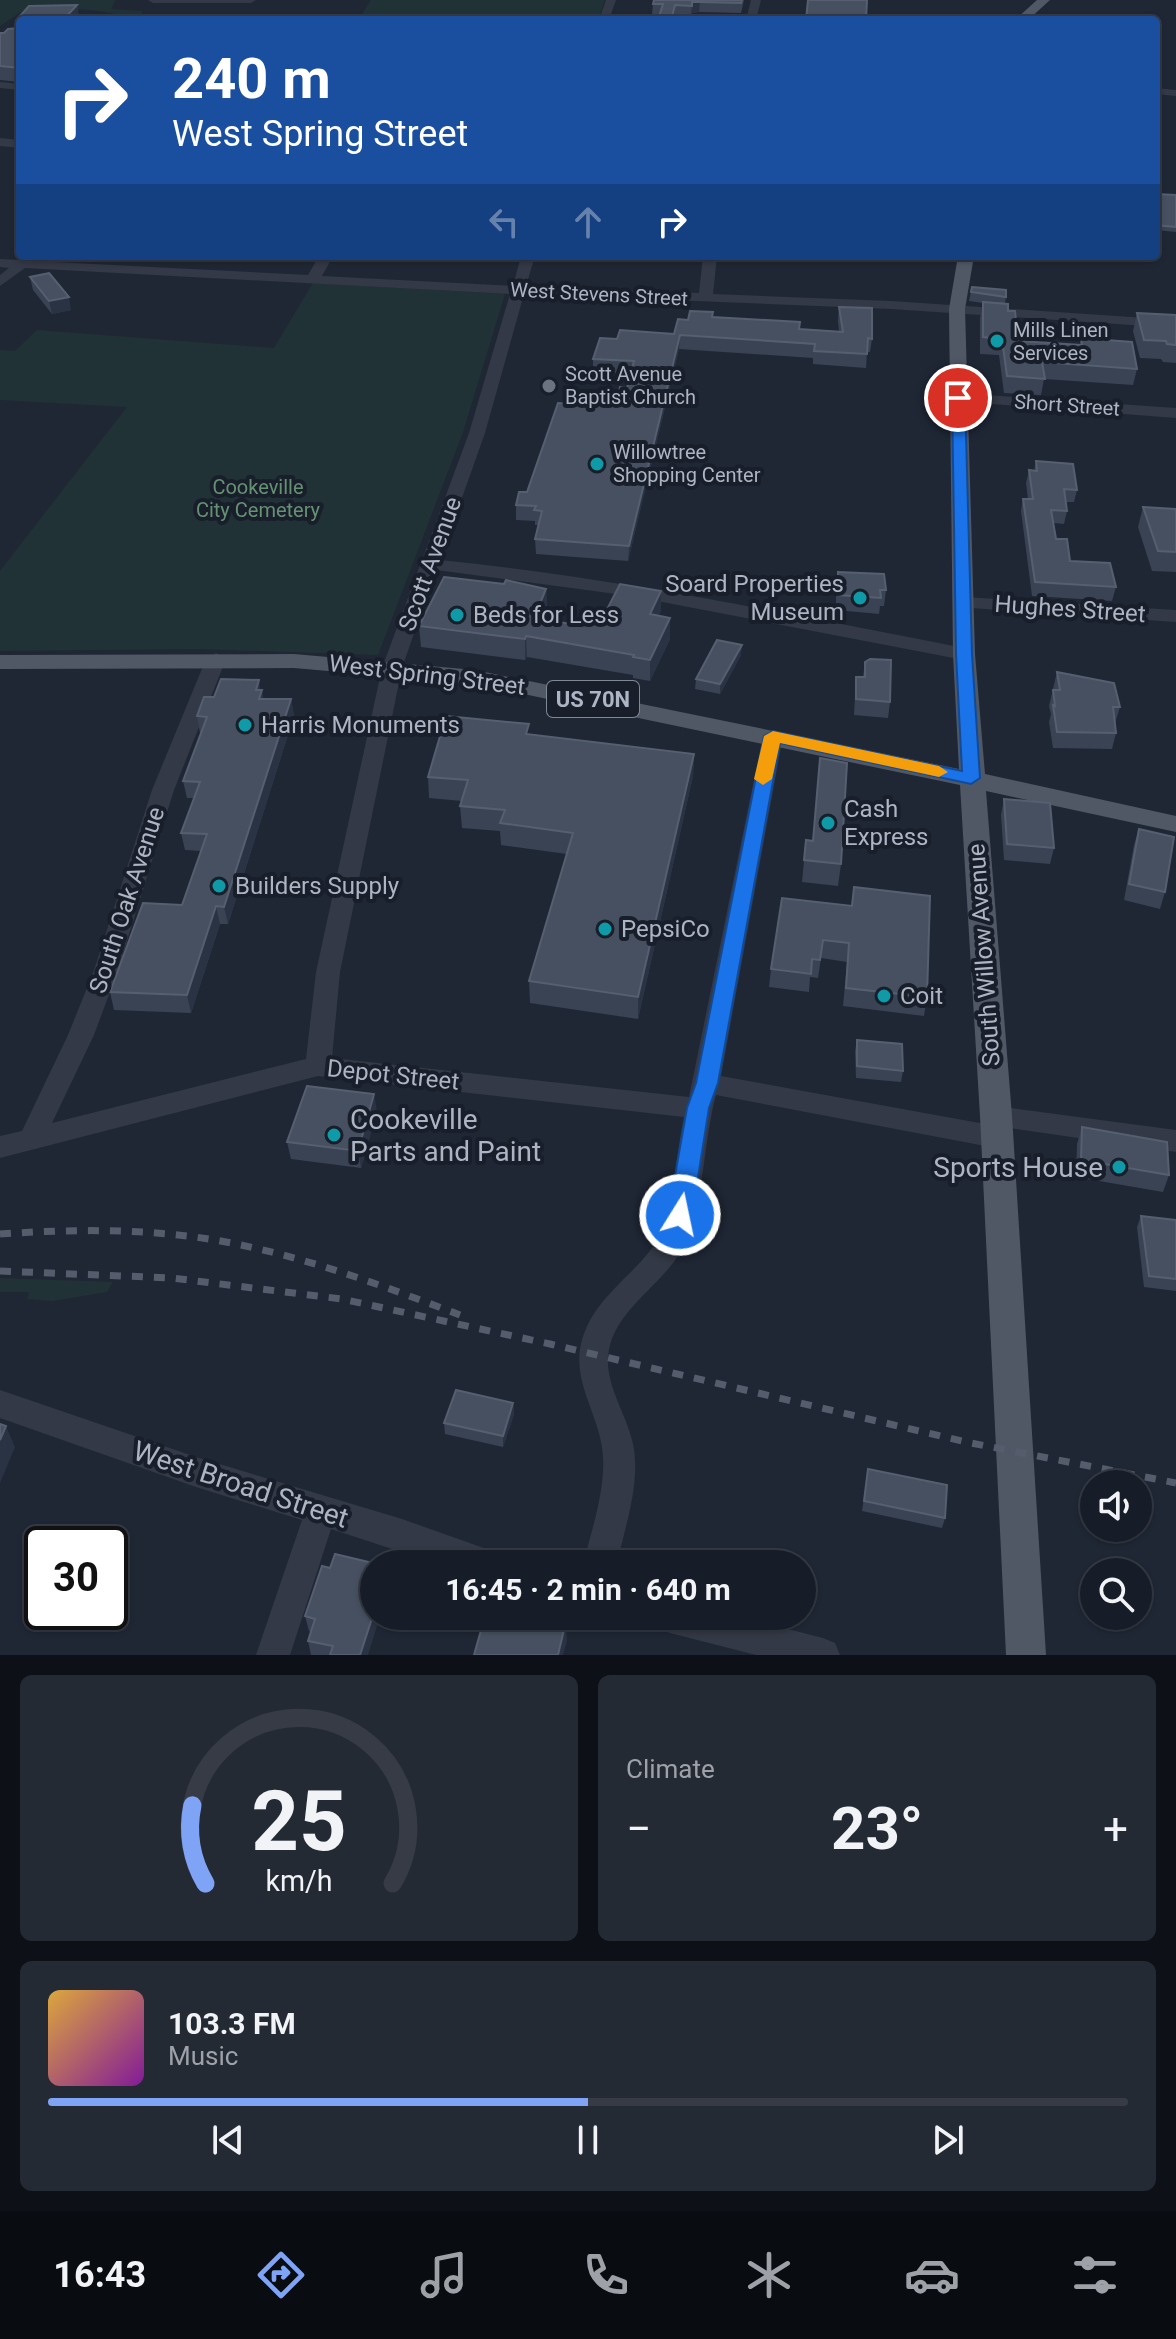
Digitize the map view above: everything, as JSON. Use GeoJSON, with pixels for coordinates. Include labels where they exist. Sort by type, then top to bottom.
{"type":"FeatureCollection","features":[{"type":"Feature","properties":{"kind":"main road"},"geometry":{"type":"LineString","coordinates":[[1026,16],[1044,0]]}},
{"type":"Feature","properties":{"kind":"main road","name":"South Willow Avenue"},"geometry":{"type":"LineString","coordinates":[[965,260],[957,309],[964,654],[996,1126],[1026,1655]]}},
{"type":"Feature","properties":{"kind":"main road","name":"West Spring Street"},"geometry":{"type":"LineString","coordinates":[[0,662],[216,659],[392,668],[527,686],[1176,824]]}},
{"type":"Feature","properties":{"kind":"street"},"geometry":{"type":"LineString","coordinates":[[153,0],[252,0]]}},
{"type":"Feature","properties":{"kind":"street"},"geometry":{"type":"LineString","coordinates":[[242,14],[252,0]]}},
{"type":"Feature","properties":{"kind":"street"},"geometry":{"type":"LineString","coordinates":[[0,282],[27,260]]}},
{"type":"Feature","properties":{"kind":"street","name":"West Stevens Street"},"geometry":{"type":"LineString","coordinates":[[0,263],[27,260],[313,279],[957,309],[1176,324]]}},
{"type":"Feature","properties":{"kind":"street"},"geometry":{"type":"LineString","coordinates":[[313,279],[324,260]]}},
{"type":"Feature","properties":{"kind":"street","name":"Scott Avenue"},"geometry":{"type":"LineString","coordinates":[[318,1066],[328,972],[392,668],[477,433],[527,260]]}},
{"type":"Feature","properties":{"kind":"street"},"geometry":{"type":"LineString","coordinates":[[705,299],[710,260]]}},
{"type":"Feature","properties":{"kind":"street","name":"Short Street"},"geometry":{"type":"LineString","coordinates":[[958,398],[1176,413]]}},
{"type":"Feature","properties":{"kind":"street"},"geometry":{"type":"LineString","coordinates":[[430,564],[525,573],[595,584],[964,654]]}},
{"type":"Feature","properties":{"kind":"street","name":"Hughes Street"},"geometry":{"type":"LineString","coordinates":[[963,603],[1176,616]]}},
{"type":"Feature","properties":{"kind":"street","name":"South Oak Avenue"},"geometry":{"type":"LineString","coordinates":[[31,1139],[81,1035],[105,973],[163,790],[216,659]]}},
{"type":"Feature","properties":{"kind":"street"},"geometry":{"type":"LineString","coordinates":[[603,1550],[615,1499],[619,1455],[610,1414],[593,1373],[593,1355],[609,1316],[671,1243],[680,1215],[773,736]]}},
{"type":"Feature","properties":{"kind":"street","name":"Depot Street"},"geometry":{"type":"LineString","coordinates":[[0,1147],[318,1066],[702,1095],[996,1126],[1176,1141]]}},
{"type":"Feature","properties":{"kind":"street","name":"West Broad Street"},"geometry":{"type":"LineString","coordinates":[[0,1404],[444,1550]]}},
{"type":"Feature","properties":{"kind":"street"},"geometry":{"type":"LineString","coordinates":[[273,1655],[321,1511]]}},
{"type":"Feature","properties":{"kind":"street"},"geometry":{"type":"LineString","coordinates":[[725,1630],[823,1655]]}},
{"type":"Feature","properties":{"kind":"green space"},"geometry":{"type":"Polygon","coordinates":[[[0,0],[115,0],[111,9],[142,11],[141,16],[122,16],[92,10],[27,8],[0,26],[0,0]]]}},
{"type":"Feature","properties":{"kind":"green space"},"geometry":{"type":"Polygon","coordinates":[[[371,0],[605,0],[599,16],[361,16],[371,0]]]}},
{"type":"Feature","properties":{"kind":"green space","name":"Cookeville City Cemetery"},"geometry":{"type":"Polygon","coordinates":[[[313,283],[505,294],[463,432],[378,655],[200,649],[0,651],[0,571],[127,407],[0,400],[0,350],[15,351],[37,330],[274,348],[313,283]]]}},
{"type":"Feature","properties":{"kind":"green space"},"geometry":{"type":"Polygon","coordinates":[[[0,1278],[113,1282],[107,1292],[52,1301],[27,1299],[29,1292],[0,1292],[0,1278]]]}},
{"type":"Feature","properties":{"kind":"building"},"geometry":{"type":"Polygon","coordinates":[[[654,0],[742,0],[741,3],[692,2],[692,6],[675,5],[672,16],[659,16],[663,4],[653,4],[654,0]]]}},
{"type":"Feature","properties":{"kind":"building"},"geometry":{"type":"Polygon","coordinates":[[[808,0],[867,0],[866,16],[806,16],[808,0]]]}},
{"type":"Feature","properties":{"kind":"building"},"geometry":{"type":"Polygon","coordinates":[[[77,5],[67,16],[20,16],[29,6],[77,5]]]}},
{"type":"Feature","properties":{"kind":"building"},"geometry":{"type":"Polygon","coordinates":[[[16,28],[16,68],[0,66],[0,33],[16,28]]]}},
{"type":"Feature","properties":{"kind":"building"},"geometry":{"type":"Polygon","coordinates":[[[1160,194],[1176,195],[1176,227],[1160,225],[1160,194]]]}},
{"type":"Feature","properties":{"kind":"building"},"geometry":{"type":"Polygon","coordinates":[[[49,273],[69,297],[49,301],[30,277],[49,273]]]}},
{"type":"Feature","properties":{"kind":"building"},"geometry":{"type":"Polygon","coordinates":[[[972,287],[1006,290],[1006,297],[971,292],[972,287]]]}},
{"type":"Feature","properties":{"kind":"building"},"geometry":{"type":"Polygon","coordinates":[[[983,302],[1008,304],[1008,311],[1015,311],[1018,341],[1082,345],[1081,338],[1132,342],[1137,369],[1042,362],[1045,379],[1007,376],[1002,339],[983,337],[983,302]]]}},
{"type":"Feature","properties":{"kind":"building","name":"Willowtree Shopping Center"},"geometry":{"type":"Polygon","coordinates":[[[839,307],[872,308],[872,339],[868,338],[867,354],[814,351],[815,344],[680,335],[629,546],[535,539],[542,511],[534,510],[536,506],[516,505],[519,492],[527,492],[558,403],[615,407],[620,387],[627,388],[634,361],[593,359],[600,338],[617,339],[620,330],[674,334],[678,319],[688,320],[690,311],[713,312],[712,317],[800,322],[799,329],[843,332],[839,307]]]}},
{"type":"Feature","properties":{"kind":"building"},"geometry":{"type":"Polygon","coordinates":[[[1137,313],[1176,315],[1176,345],[1167,344],[1166,341],[1144,340],[1137,313]]]}},
{"type":"Feature","properties":{"kind":"building"},"geometry":{"type":"Polygon","coordinates":[[[1036,461],[1073,464],[1077,490],[1064,489],[1067,511],[1051,510],[1056,539],[1067,539],[1070,561],[1110,563],[1116,587],[1035,582],[1023,499],[1033,499],[1029,470],[1037,471],[1036,461]]]}},
{"type":"Feature","properties":{"kind":"building"},"geometry":{"type":"Polygon","coordinates":[[[1143,507],[1176,509],[1176,552],[1158,551],[1143,507]]]}},
{"type":"Feature","properties":{"kind":"building"},"geometry":{"type":"Polygon","coordinates":[[[838,572],[884,574],[886,590],[880,590],[881,598],[838,595],[838,572]]]}},
{"type":"Feature","properties":{"kind":"building"},"geometry":{"type":"Polygon","coordinates":[[[444,577],[504,584],[506,580],[546,589],[534,618],[577,625],[578,622],[599,625],[620,584],[661,591],[650,614],[670,618],[650,660],[526,636],[525,639],[419,626],[444,577]]]}},
{"type":"Feature","properties":{"kind":"building"},"geometry":{"type":"Polygon","coordinates":[[[717,640],[742,645],[720,684],[696,679],[717,640]]]}},
{"type":"Feature","properties":{"kind":"building"},"geometry":{"type":"Polygon","coordinates":[[[870,659],[891,660],[890,702],[856,699],[856,677],[865,677],[865,662],[870,659]]]}},
{"type":"Feature","properties":{"kind":"building"},"geometry":{"type":"Polygon","coordinates":[[[1057,672],[1114,683],[1120,707],[1113,707],[1116,733],[1057,732],[1053,690],[1060,690],[1057,672]]]}},
{"type":"Feature","properties":{"kind":"building","name":"Builders Supply"},"geometry":{"type":"Polygon","coordinates":[[[221,679],[259,680],[256,690],[262,690],[259,699],[291,699],[224,907],[216,906],[187,995],[110,992],[143,903],[182,905],[207,834],[181,833],[200,782],[183,781],[207,717],[197,716],[204,697],[214,697],[221,679]]]}},
{"type":"Feature","properties":{"kind":"building","name":"PepsiCo"},"geometry":{"type":"Polygon","coordinates":[[[446,716],[529,724],[526,734],[694,754],[638,997],[529,981],[573,833],[500,823],[505,810],[460,806],[468,780],[428,777],[446,716]]]}},
{"type":"Feature","properties":{"kind":"building","name":"Cash Express"},"geometry":{"type":"Polygon","coordinates":[[[820,758],[847,763],[841,864],[804,860],[806,840],[813,841],[820,758]]]}},
{"type":"Feature","properties":{"kind":"building"},"geometry":{"type":"Polygon","coordinates":[[[1004,799],[1050,803],[1054,848],[1007,844],[1004,799]]]}},
{"type":"Feature","properties":{"kind":"building"},"geometry":{"type":"Polygon","coordinates":[[[1139,829],[1174,837],[1165,892],[1129,884],[1139,829]]]}},
{"type":"Feature","properties":{"kind":"building"},"geometry":{"type":"Polygon","coordinates":[[[854,887],[930,896],[927,997],[846,988],[849,943],[823,940],[820,960],[812,959],[811,974],[771,969],[782,898],[852,906],[854,887]]]}},
{"type":"Feature","properties":{"kind":"building"},"geometry":{"type":"Polygon","coordinates":[[[857,1040],[902,1044],[903,1071],[857,1066],[857,1040]]]}},
{"type":"Feature","properties":{"kind":"building","name":"Cookeville Parts and Paint"},"geometry":{"type":"Polygon","coordinates":[[[307,1086],[374,1094],[358,1151],[287,1142],[307,1086]]]}},
{"type":"Feature","properties":{"kind":"building"},"geometry":{"type":"Polygon","coordinates":[[[1082,1127],[1167,1142],[1169,1175],[1081,1160],[1082,1127]]]}},
{"type":"Feature","properties":{"kind":"building"},"geometry":{"type":"Polygon","coordinates":[[[1141,1216],[1176,1220],[1176,1279],[1149,1276],[1141,1216]]]}},
{"type":"Feature","properties":{"kind":"building"},"geometry":{"type":"Polygon","coordinates":[[[456,1390],[513,1403],[503,1436],[444,1423],[456,1390]]]}},
{"type":"Feature","properties":{"kind":"building"},"geometry":{"type":"Polygon","coordinates":[[[0,1424],[6,1426],[0,1440],[0,1424]]]}},
{"type":"Feature","properties":{"kind":"building"},"geometry":{"type":"Polygon","coordinates":[[[868,1469],[947,1485],[945,1518],[864,1501],[868,1469]]]}},
{"type":"Feature","properties":{"kind":"building"},"geometry":{"type":"Polygon","coordinates":[[[335,1554],[360,1560],[360,1630],[368,1630],[360,1655],[330,1655],[333,1646],[308,1641],[315,1619],[305,1616],[322,1566],[330,1568],[335,1554]]]}},
{"type":"Feature","properties":{"kind":"building"},"geometry":{"type":"Polygon","coordinates":[[[481,1630],[564,1630],[558,1655],[474,1655],[481,1630]]]}},
{"type":"Feature","properties":{"kind":"railway"},"geometry":{"type":"LineString","coordinates":[[0,1234],[113,1231],[198,1237],[315,1264],[460,1315]]}},
{"type":"Feature","properties":{"kind":"railway"},"geometry":{"type":"LineString","coordinates":[[0,1271],[172,1278],[342,1299],[550,1344],[966,1442],[1176,1483]]}},
{"type":"Feature","properties":{"kind":"slow traffic"},"geometry":{"type":"LineString","coordinates":[[763,779],[773,736],[939,772]]}},
{"type":"Feature","properties":{"kind":"place","name":"Mills Linen Services"},"geometry":{"type":"Point","coordinates":[997,341]}},
{"type":"Feature","properties":{"kind":"place","name":"Scott Avenue Baptist Church"},"geometry":{"type":"Point","coordinates":[549,386]}},
{"type":"Feature","properties":{"kind":"place","name":"Willowtree Shopping Center"},"geometry":{"type":"Point","coordinates":[597,464]}},
{"type":"Feature","properties":{"kind":"place","name":"Soard Properties Museum"},"geometry":{"type":"Point","coordinates":[860,598]}},
{"type":"Feature","properties":{"kind":"place","name":"Beds for Less"},"geometry":{"type":"Point","coordinates":[457,615]}},
{"type":"Feature","properties":{"kind":"place","name":"Harris Monuments"},"geometry":{"type":"Point","coordinates":[245,725]}},
{"type":"Feature","properties":{"kind":"place","name":"Cash Express"},"geometry":{"type":"Point","coordinates":[828,823]}},
{"type":"Feature","properties":{"kind":"place","name":"Builders Supply"},"geometry":{"type":"Point","coordinates":[219,886]}},
{"type":"Feature","properties":{"kind":"place","name":"PepsiCo"},"geometry":{"type":"Point","coordinates":[605,929]}},
{"type":"Feature","properties":{"kind":"place","name":"Coit"},"geometry":{"type":"Point","coordinates":[884,996]}},
{"type":"Feature","properties":{"kind":"place","name":"Cookeville Parts and Paint"},"geometry":{"type":"Point","coordinates":[334,1135]}},
{"type":"Feature","properties":{"kind":"place","name":"Sports House"},"geometry":{"type":"Point","coordinates":[1119,1167]}},
{"type":"Feature","properties":{"kind":"route"},"geometry":{"type":"LineString","coordinates":[[680,1215],[698,1108],[707,1083],[773,736],[971,778],[964,654],[958,398]]}}]}
